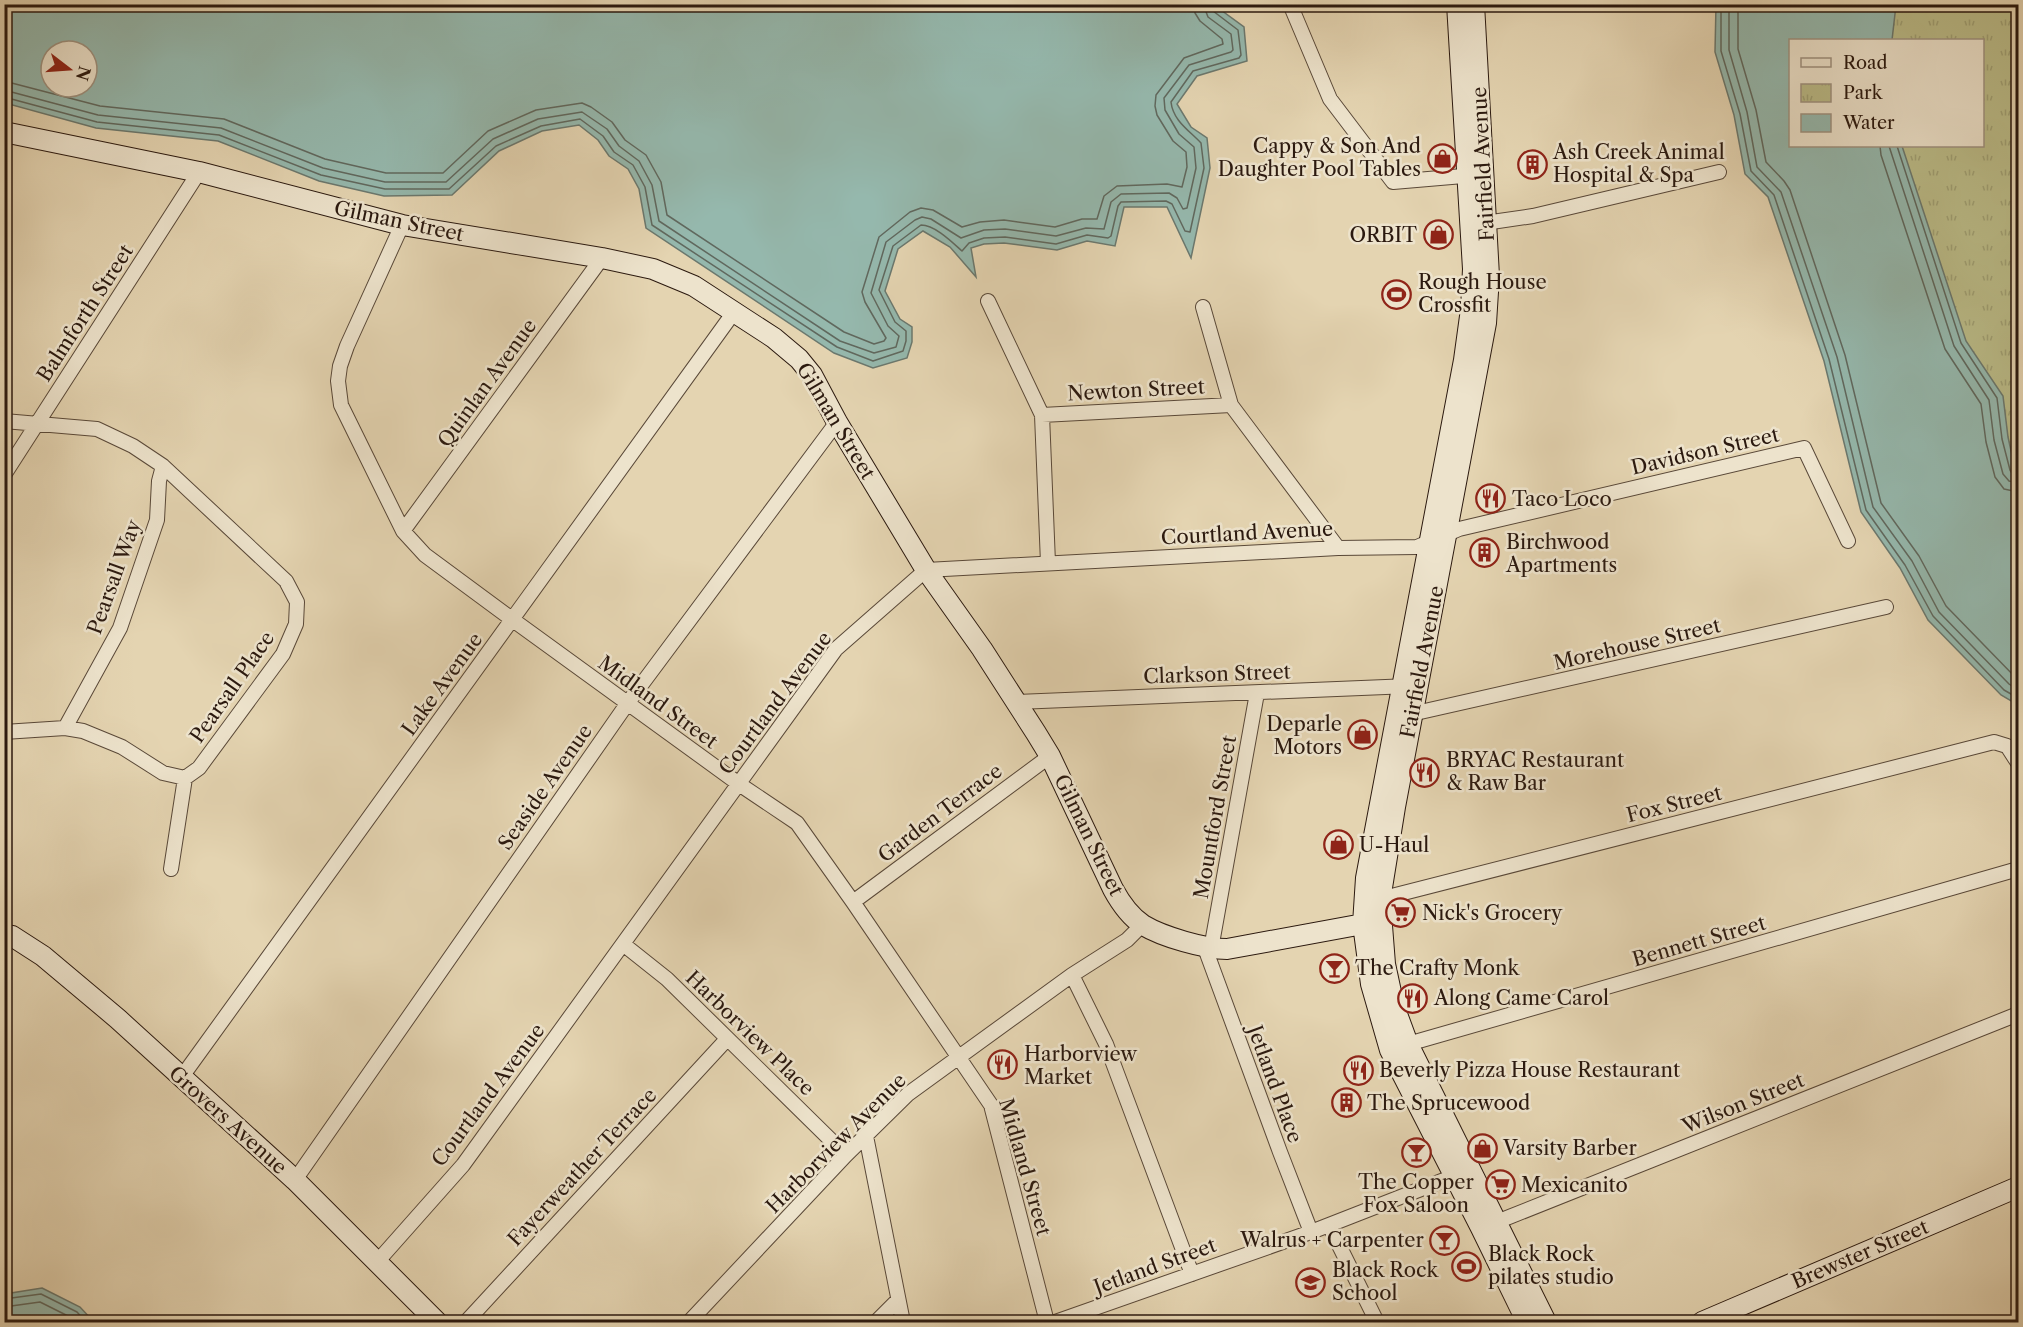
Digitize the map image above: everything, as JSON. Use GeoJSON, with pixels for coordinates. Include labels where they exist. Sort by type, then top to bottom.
{"type":"FeatureCollection","features":[{"type":"Feature","properties":{"kind":"street"},"geometry":{"type":"LineString","coordinates":[[1290,4],[1330,99],[1393,182],[1476,175]]}},
{"type":"Feature","properties":{"kind":"street","name":"Fairfield Avenue"},"geometry":{"type":"LineString","coordinates":[[1457,4],[1468,34]]}},
{"type":"Feature","properties":{"kind":"street","name":"Fairfield Avenue"},"geometry":{"type":"LineString","coordinates":[[1474,4],[1468,34],[1478,224],[1489,276],[1475,338],[1410,686],[1366,878],[1394,1006],[1399,1047],[1489,1225],[1546,1323]]}},
{"type":"Feature","properties":{"kind":"street","name":"Gilman Street"},"geometry":{"type":"LineString","coordinates":[[4,132],[199,172],[402,225],[602,258],[653,269],[675,277],[708,294],[774,338],[799,359],[812,375],[837,422],[926,570],[1017,702],[1050,756],[1113,889],[1142,925],[1208,948],[1241,948],[1372,911]]}},
{"type":"Feature","properties":{"kind":"street","name":"Balmforth Street"},"geometry":{"type":"LineString","coordinates":[[4,475],[199,172]]}},
{"type":"Feature","properties":{"kind":"street"},"geometry":{"type":"LineString","coordinates":[[1478,224],[1533,216],[1719,172]]}},
{"type":"Feature","properties":{"kind":"street","name":"Midland Street"},"geometry":{"type":"LineString","coordinates":[[402,225],[347,346],[338,381],[341,405],[403,531],[425,555],[627,704],[797,823],[991,1105],[1047,1323]]}},
{"type":"Feature","properties":{"kind":"street","name":"Quinlan Avenue"},"geometry":{"type":"LineString","coordinates":[[403,531],[602,258]]}},
{"type":"Feature","properties":{"kind":"street"},"geometry":{"type":"LineString","coordinates":[[988,301],[1042,415],[1048,563]]}},
{"type":"Feature","properties":{"kind":"street"},"geometry":{"type":"LineString","coordinates":[[1203,307],[1231,405],[1338,548]]}},
{"type":"Feature","properties":{"kind":"street","name":"Lake Avenue"},"geometry":{"type":"LineString","coordinates":[[181,1078],[734,312]]}},
{"type":"Feature","properties":{"kind":"street","name":"Newton Street"},"geometry":{"type":"LineString","coordinates":[[1042,415],[1231,405]]}},
{"type":"Feature","properties":{"kind":"street","name":"Pearsall Place"},"geometry":{"type":"LineString","coordinates":[[4,421],[98,429],[133,446],[163,466],[286,581],[297,602],[296,624],[283,654],[199,768],[185,778]]}},
{"type":"Feature","properties":{"kind":"street","name":"Seaside Avenue"},"geometry":{"type":"LineString","coordinates":[[295,1180],[627,704],[837,422]]}},
{"type":"Feature","properties":{"kind":"street","name":"Davidson Street"},"geometry":{"type":"LineString","coordinates":[[1438,540],[1459,530],[1804,448],[1848,541]]}},
{"type":"Feature","properties":{"kind":"street","name":"Pearsall Way"},"geometry":{"type":"LineString","coordinates":[[65,728],[120,628],[157,520],[159,481],[163,466]]}},
{"type":"Feature","properties":{"kind":"street","name":"Courtland Avenue"},"geometry":{"type":"LineString","coordinates":[[377,1262],[463,1165],[836,649],[926,570],[1338,548],[1417,547],[1438,540]]}},
{"type":"Feature","properties":{"kind":"street","name":"Morehouse Street"},"geometry":{"type":"LineString","coordinates":[[1404,715],[1886,608]]}},
{"type":"Feature","properties":{"kind":"street","name":"Clarkson Street"},"geometry":{"type":"LineString","coordinates":[[1017,702],[1410,686]]}},
{"type":"Feature","properties":{"kind":"street","name":"Mountford Street"},"geometry":{"type":"LineString","coordinates":[[1208,948],[1257,693]]}},
{"type":"Feature","properties":{"kind":"street"},"geometry":{"type":"LineString","coordinates":[[4,732],[65,728],[83,731],[122,747],[163,773],[185,778],[171,869]]}},
{"type":"Feature","properties":{"kind":"street","name":"Fox Street"},"geometry":{"type":"LineString","coordinates":[[1372,911],[1994,742],[2007,746],[2019,763]]}},
{"type":"Feature","properties":{"kind":"street","name":"Garden Terrace"},"geometry":{"type":"LineString","coordinates":[[853,902],[1050,756]]}},
{"type":"Feature","properties":{"kind":"street","name":"Bennett Street"},"geometry":{"type":"LineString","coordinates":[[1399,1047],[2019,869]]}},
{"type":"Feature","properties":{"kind":"street","name":"Harborview Avenue"},"geometry":{"type":"LineString","coordinates":[[689,1323],[846,1155],[908,1094],[1072,975],[1127,940],[1142,925]]}},
{"type":"Feature","properties":{"kind":"street","name":"Grovers Avenue"},"geometry":{"type":"LineString","coordinates":[[4,935],[12,936],[26,944],[76,982],[295,1180],[437,1323]]}},
{"type":"Feature","properties":{"kind":"street","name":"Harborview Place"},"geometry":{"type":"LineString","coordinates":[[623,944],[667,979],[846,1155]]}},
{"type":"Feature","properties":{"kind":"street","name":"Jetland Place"},"geometry":{"type":"LineString","coordinates":[[1208,948],[1280,1152],[1311,1232]]}},
{"type":"Feature","properties":{"kind":"street"},"geometry":{"type":"LineString","coordinates":[[1072,975],[1106,1044],[1192,1274]]}},
{"type":"Feature","properties":{"kind":"street","name":"Wilson Street"},"geometry":{"type":"LineString","coordinates":[[1489,1225],[2019,1014]]}},
{"type":"Feature","properties":{"kind":"street","name":"Fayerweather Terrace"},"geometry":{"type":"LineString","coordinates":[[466,1323],[727,1039]]}},
{"type":"Feature","properties":{"kind":"street"},"geometry":{"type":"LineString","coordinates":[[866,1136],[903,1323]]}},
{"type":"Feature","properties":{"kind":"street","name":"Jetland Street"},"geometry":{"type":"LineString","coordinates":[[1055,1323],[1311,1232],[1462,1173]]}},
{"type":"Feature","properties":{"kind":"street","name":"Brewster Street"},"geometry":{"type":"LineString","coordinates":[[1702,1323],[2019,1187]]}},
{"type":"Feature","properties":{"kind":"street"},"geometry":{"type":"LineString","coordinates":[[1329,1225],[1377,1323]]}},
{"type":"Feature","properties":{"kind":"street","name":"Fairfield Avenue"},"geometry":{"type":"LineString","coordinates":[[1489,1225],[1527,1323]]}},
{"type":"Feature","properties":{"kind":"street"},"geometry":{"type":"LineString","coordinates":[[876,1323],[898,1300]]}},
{"type":"Feature","properties":{"kind":"green space"},"geometry":{"type":"Polygon","coordinates":[[[1864,5],[2018,5],[2018,56],[2015,66],[2014,95],[2018,104],[2018,661],[1862,147],[1984,147],[1984,39],[1860,39],[1864,5]]]}},
{"type":"Feature","properties":{"kind":"water"},"geometry":{"type":"Polygon","coordinates":[[[4,5],[1214,5],[1244,27],[1247,61],[1197,76],[1177,104],[1191,127],[1207,138],[1210,168],[1191,258],[1167,207],[1124,207],[1115,246],[1087,241],[1057,250],[1004,243],[984,244],[971,248],[976,277],[950,247],[923,231],[898,249],[885,291],[900,319],[912,327],[912,342],[907,358],[873,368],[834,353],[646,228],[639,189],[628,169],[609,156],[598,140],[579,125],[542,131],[499,151],[452,195],[384,196],[319,181],[218,141],[96,128],[5,103],[4,5]]]}},
{"type":"Feature","properties":{"kind":"water"},"geometry":{"type":"Polygon","coordinates":[[[1716,5],[1896,5],[1892,39],[1789,39],[1789,147],[1902,147],[1966,341],[2003,396],[2008,437],[2015,469],[2018,471],[2018,705],[2001,695],[1928,620],[1900,568],[1861,512],[1824,361],[1768,197],[1745,174],[1734,115],[1715,52],[1716,5]]]}},
{"type":"Feature","properties":{"kind":"water"},"geometry":{"type":"Polygon","coordinates":[[[42,1288],[80,1307],[94,1322],[5,1322],[5,1294],[42,1288]]]}},
{"type":"Feature","properties":{"kind":"place","name":"Cappy & Son And Daughter Pool Tables"},"geometry":{"type":"Point","coordinates":[1442,158]}},
{"type":"Feature","properties":{"kind":"place","name":"Ash Creek Animal Hospital & Spa"},"geometry":{"type":"Point","coordinates":[1532,164]}},
{"type":"Feature","properties":{"kind":"place","name":"ORBIT"},"geometry":{"type":"Point","coordinates":[1438,235]}},
{"type":"Feature","properties":{"kind":"place","name":"Rough House Crossfit"},"geometry":{"type":"Point","coordinates":[1397,294]}},
{"type":"Feature","properties":{"kind":"place","name":"Taco Loco"},"geometry":{"type":"Point","coordinates":[1491,499]}},
{"type":"Feature","properties":{"kind":"place","name":"Birchwood Apartments"},"geometry":{"type":"Point","coordinates":[1485,553]}},
{"type":"Feature","properties":{"kind":"place","name":"Deparle Motors"},"geometry":{"type":"Point","coordinates":[1363,735]}},
{"type":"Feature","properties":{"kind":"place","name":"BRYAC Restaurant & Raw Bar"},"geometry":{"type":"Point","coordinates":[1425,772]}},
{"type":"Feature","properties":{"kind":"place","name":"U-Haul"},"geometry":{"type":"Point","coordinates":[1338,845]}},
{"type":"Feature","properties":{"kind":"place","name":"Nick's Grocery"},"geometry":{"type":"Point","coordinates":[1401,913]}},
{"type":"Feature","properties":{"kind":"place","name":"The Crafty Monk"},"geometry":{"type":"Point","coordinates":[1334,968]}},
{"type":"Feature","properties":{"kind":"place","name":"Along Came Carol"},"geometry":{"type":"Point","coordinates":[1413,998]}},
{"type":"Feature","properties":{"kind":"place","name":"Harborview Market"},"geometry":{"type":"Point","coordinates":[1003,1065]}},
{"type":"Feature","properties":{"kind":"place","name":"Beverly Pizza House Restaurant"},"geometry":{"type":"Point","coordinates":[1358,1070]}},
{"type":"Feature","properties":{"kind":"place","name":"The Sprucewood"},"geometry":{"type":"Point","coordinates":[1346,1103]}},
{"type":"Feature","properties":{"kind":"place","name":"Varsity Barber"},"geometry":{"type":"Point","coordinates":[1482,1148]}},
{"type":"Feature","properties":{"kind":"place","name":"The Copper Fox Saloon"},"geometry":{"type":"Point","coordinates":[1416,1152]}},
{"type":"Feature","properties":{"kind":"place","name":"Mexicanito"},"geometry":{"type":"Point","coordinates":[1500,1185]}},
{"type":"Feature","properties":{"kind":"place","name":"Walrus + Carpenter"},"geometry":{"type":"Point","coordinates":[1445,1240]}},
{"type":"Feature","properties":{"kind":"place","name":"Black Rock pilates studio"},"geometry":{"type":"Point","coordinates":[1467,1266]}},
{"type":"Feature","properties":{"kind":"place","name":"Black Rock School"},"geometry":{"type":"Point","coordinates":[1311,1282]}}]}
